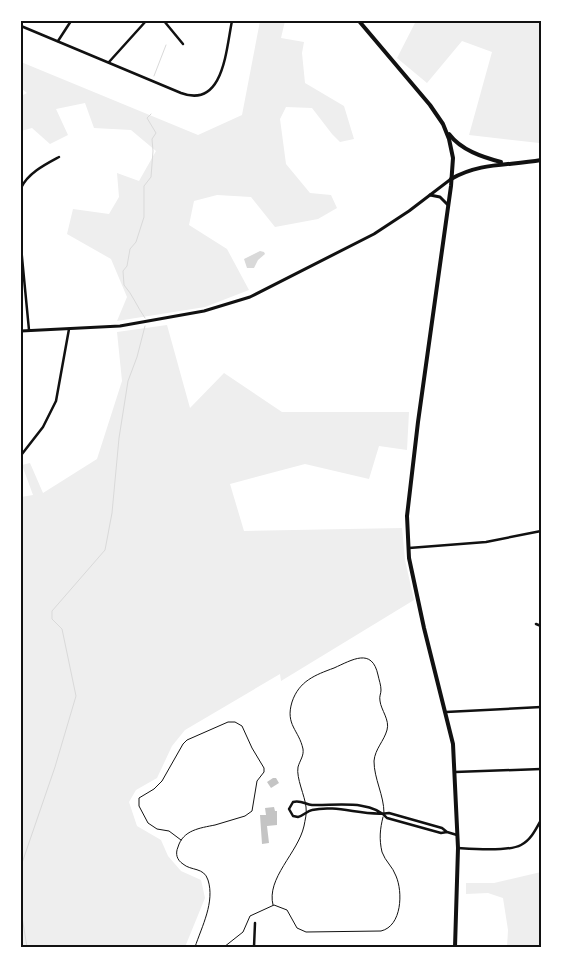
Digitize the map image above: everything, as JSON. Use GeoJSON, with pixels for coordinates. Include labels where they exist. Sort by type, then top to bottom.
{"type":"FeatureCollection","features":[{"type":"Feature","properties":{"kind":"main road"},"geometry":{"type":"LineString","coordinates":[[359,21],[430,105],[457,143],[476,154],[505,163]]}},
{"type":"Feature","properties":{"kind":"main road"},"geometry":{"type":"LineString","coordinates":[[446,130],[453,158],[451,179],[407,516],[408,548],[424,628],[453,744],[458,848],[455,947]]}},
{"type":"Feature","properties":{"kind":"main road"},"geometry":{"type":"LineString","coordinates":[[451,179],[479,167],[541,160]]}},
{"type":"Feature","properties":{"kind":"street"},"geometry":{"type":"LineString","coordinates":[[58,41],[71,21]]}},
{"type":"Feature","properties":{"kind":"street"},"geometry":{"type":"LineString","coordinates":[[109,62],[146,21]]}},
{"type":"Feature","properties":{"kind":"street"},"geometry":{"type":"LineString","coordinates":[[164,21],[183,44]]}},
{"type":"Feature","properties":{"kind":"street"},"geometry":{"type":"LineString","coordinates":[[21,26],[188,96],[203,95],[216,84],[220,75],[232,21]]}},
{"type":"Feature","properties":{"kind":"street"},"geometry":{"type":"LineString","coordinates":[[21,188],[27,179],[46,164],[59,157]]}},
{"type":"Feature","properties":{"kind":"street"},"geometry":{"type":"LineString","coordinates":[[21,331],[120,326],[204,311],[250,297],[374,234],[409,211],[451,179]]}},
{"type":"Feature","properties":{"kind":"street"},"geometry":{"type":"LineString","coordinates":[[430,195],[440,196],[448,205]]}},
{"type":"Feature","properties":{"kind":"street"},"geometry":{"type":"LineString","coordinates":[[21,247],[29,330]]}},
{"type":"Feature","properties":{"kind":"street"},"geometry":{"type":"LineString","coordinates":[[22,454],[43,427],[56,401],[69,329]]}},
{"type":"Feature","properties":{"kind":"street"},"geometry":{"type":"LineString","coordinates":[[408,548],[486,542],[541,531]]}},
{"type":"Feature","properties":{"kind":"street"},"geometry":{"type":"LineString","coordinates":[[536,624],[541,626]]}},
{"type":"Feature","properties":{"kind":"street"},"geometry":{"type":"LineString","coordinates":[[446,712],[541,707]]}},
{"type":"Feature","properties":{"kind":"street"},"geometry":{"type":"LineString","coordinates":[[455,772],[541,768]]}},
{"type":"Feature","properties":{"kind":"street"},"geometry":{"type":"LineString","coordinates":[[384,814],[332,809],[312,810],[300,817],[295,817],[289,809],[293,802],[305,802],[311,805],[339,804],[370,808],[384,814],[387,818],[441,833],[447,832],[457,835]]}},
{"type":"Feature","properties":{"kind":"street"},"geometry":{"type":"LineString","coordinates":[[458,848],[505,848],[521,845],[529,839],[541,820]]}},
{"type":"Feature","properties":{"kind":"street"},"geometry":{"type":"LineString","coordinates":[[254,947],[255,923]]}},
{"type":"Feature","properties":{"kind":"lane"},"geometry":{"type":"LineString","coordinates":[[224,947],[243,932],[250,916],[273,905],[287,910],[297,928],[306,932],[381,930],[391,926],[395,921],[398,911],[399,888],[396,874],[385,858],[381,845],[380,829],[384,814],[383,800],[375,771],[374,758],[388,724],[379,699],[381,690],[377,669],[372,661],[365,658],[356,659],[311,677],[295,695],[290,717],[303,751],[303,757],[298,767],[306,813],[298,843],[273,885],[271,898],[273,905]]}},
{"type":"Feature","properties":{"kind":"lane"},"geometry":{"type":"LineString","coordinates":[[180,840],[169,831],[157,829],[150,825],[140,810],[139,798],[154,789],[162,781],[187,740],[228,722],[239,723],[264,768],[264,772],[257,781],[252,810],[245,816],[200,828],[190,833],[180,840],[176,852],[177,858],[185,866],[197,869],[205,875],[211,895],[195,947]]}},
{"type":"Feature","properties":{"kind":"shaded area"},"geometry":{"type":"Polygon","coordinates":[[[260,21],[285,21],[281,38],[304,42],[302,53],[305,83],[344,106],[354,139],[340,142],[312,108],[286,107],[280,119],[286,164],[310,193],[331,195],[337,208],[318,219],[275,227],[251,197],[217,195],[194,201],[189,225],[227,249],[249,290],[205,307],[117,321],[127,297],[111,259],[67,234],[73,209],[109,214],[119,197],[117,173],[139,181],[156,151],[131,130],[94,128],[85,103],[56,109],[68,135],[50,144],[32,128],[21,131],[21,96],[27,93],[21,88],[21,62],[198,135],[242,115],[260,21]]]}},
{"type":"Feature","properties":{"kind":"shaded area"},"geometry":{"type":"Polygon","coordinates":[[[416,21],[541,21],[541,141],[539,143],[469,135],[492,52],[462,41],[427,83],[397,58],[416,21]]]}},
{"type":"Feature","properties":{"kind":"shaded area"},"geometry":{"type":"Polygon","coordinates":[[[260,251],[265,254],[258,260],[254,268],[247,268],[244,259],[260,251]]]}},
{"type":"Feature","properties":{"kind":"shaded area"},"geometry":{"type":"Polygon","coordinates":[[[167,325],[190,408],[224,373],[282,412],[409,412],[407,450],[379,446],[369,479],[305,464],[230,484],[244,531],[402,528],[405,560],[414,600],[281,681],[280,674],[185,730],[172,746],[157,778],[136,790],[129,802],[137,826],[161,840],[168,856],[181,871],[201,880],[205,898],[185,947],[21,947],[21,497],[33,495],[22,465],[30,463],[43,493],[97,459],[122,381],[117,332],[167,325]]]}},
{"type":"Feature","properties":{"kind":"shaded area"},"geometry":{"type":"Polygon","coordinates":[[[541,872],[541,947],[507,947],[508,930],[503,898],[488,893],[466,894],[466,883],[494,883],[541,872]]]}},
{"type":"Feature","properties":{"kind":"building"},"geometry":{"type":"Polygon","coordinates":[[[276,778],[279,783],[271,788],[267,782],[276,778]]]}},
{"type":"Feature","properties":{"kind":"building"},"geometry":{"type":"Polygon","coordinates":[[[274,807],[275,811],[277,811],[277,825],[267,826],[269,843],[262,844],[260,815],[266,815],[265,808],[274,807]]]}},
{"type":"Feature","properties":{"kind":"waterway"},"geometry":{"type":"LineString","coordinates":[[154,76],[166,45]]}},
{"type":"Feature","properties":{"kind":"waterway"},"geometry":{"type":"LineString","coordinates":[[145,318],[124,285],[123,271],[127,266],[130,249],[136,242],[144,217],[144,186],[151,177],[152,139],[156,133],[147,118],[151,114]]}},
{"type":"Feature","properties":{"kind":"waterway"},"geometry":{"type":"LineString","coordinates":[[21,866],[55,767],[76,696],[62,629],[52,619],[52,611],[105,550],[112,513],[119,438],[128,381],[137,357],[145,326]]}},
{"type":"Feature","properties":{"kind":"waterway"},"geometry":{"type":"LineString","coordinates":[[21,911],[27,947]]}}]}
